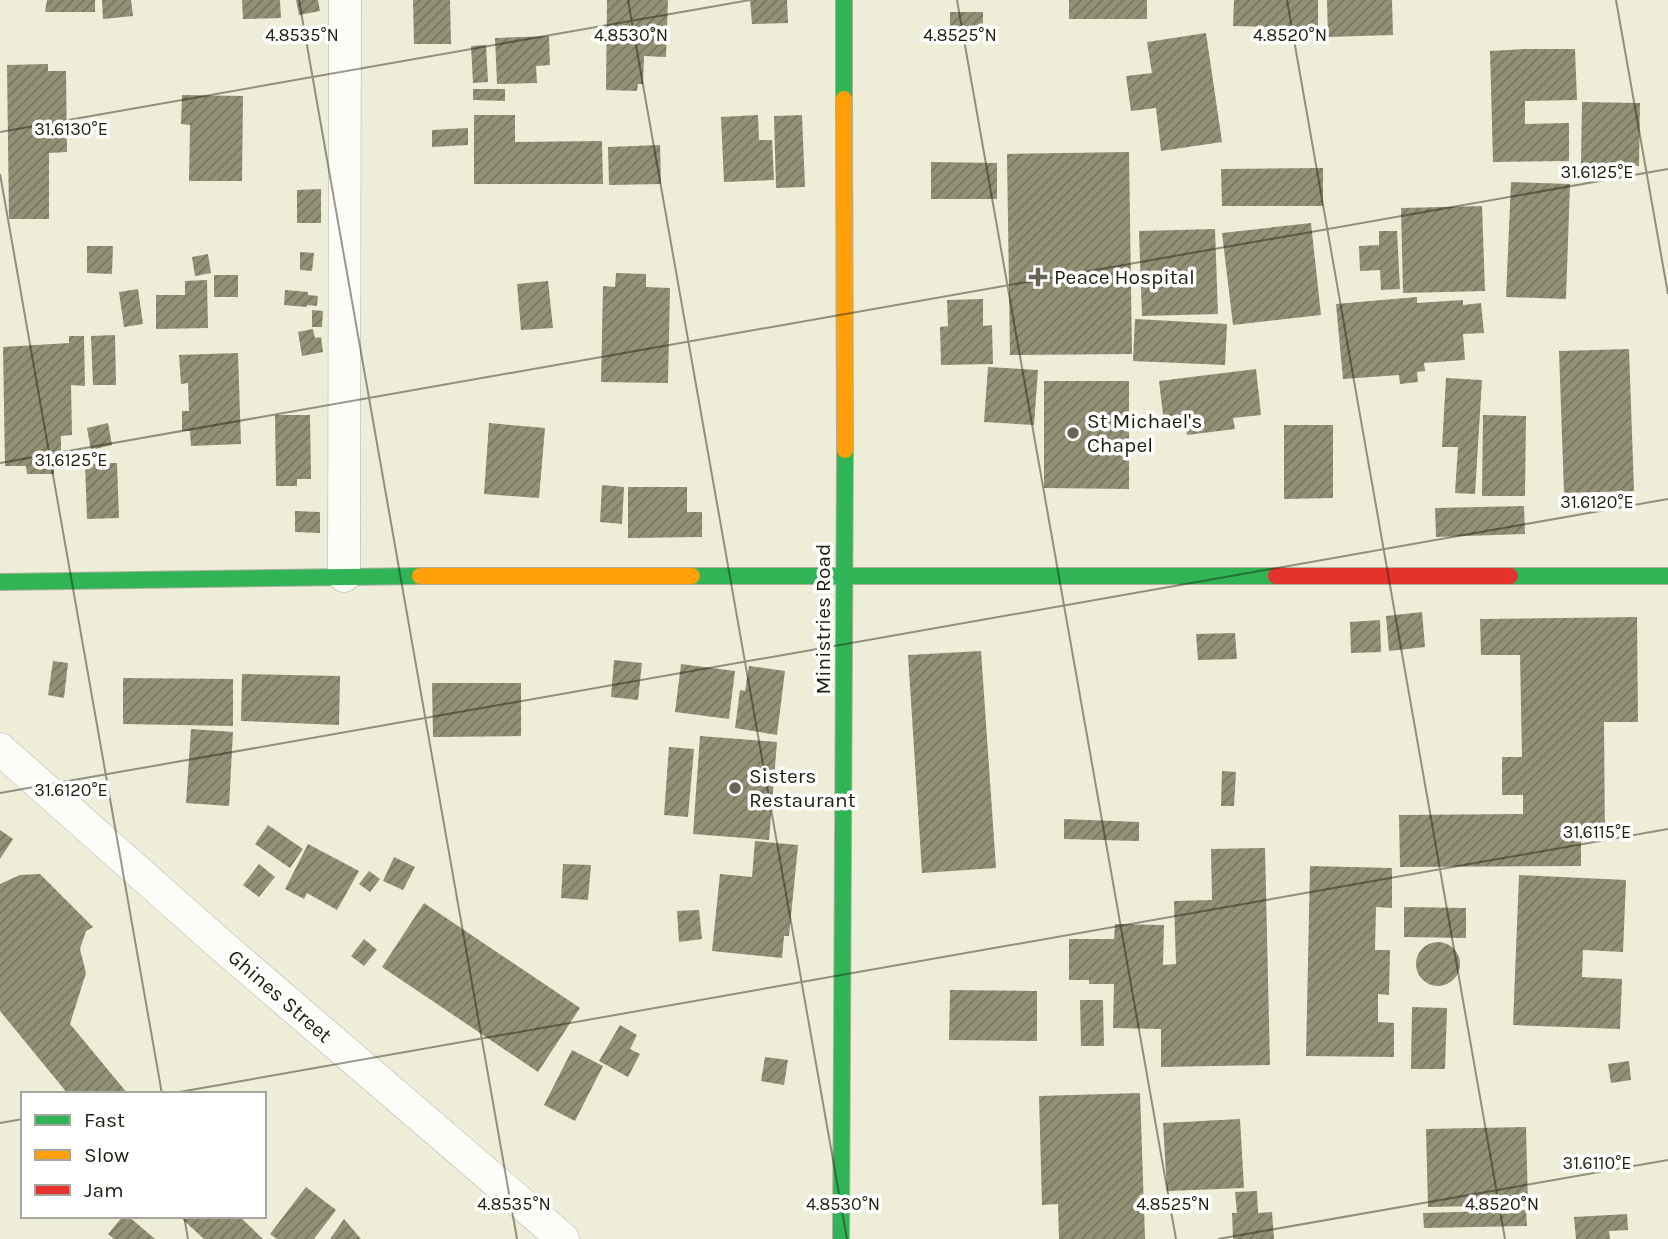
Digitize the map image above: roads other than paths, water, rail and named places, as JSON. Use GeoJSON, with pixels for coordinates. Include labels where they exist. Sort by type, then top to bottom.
{"type":"FeatureCollection","features":[{"type":"Feature","properties":{"kind":"street"},"geometry":{"type":"LineString","coordinates":[[344,576],[345,0]]}},
{"type":"Feature","properties":{"kind":"street","name":"Ministries Road"},"geometry":{"type":"LineString","coordinates":[[841,1239],[845,577],[844,0]]}},
{"type":"Feature","properties":{"kind":"street"},"geometry":{"type":"LineString","coordinates":[[0,582],[344,576],[1668,576]]}},
{"type":"Feature","properties":{"kind":"street","name":"Ghines Street"},"geometry":{"type":"LineString","coordinates":[[0,749],[221,945],[563,1239]]}},
{"type":"Feature","properties":{"kind":"place","name":"Peace Hospital"},"geometry":{"type":"Point","coordinates":[1038,277]}},
{"type":"Feature","properties":{"kind":"place","name":"St Michael's Chapel"},"geometry":{"type":"Point","coordinates":[1073,433]}},
{"type":"Feature","properties":{"kind":"place","name":"Sisters Restaurant"},"geometry":{"type":"Point","coordinates":[735,788]}}]}
